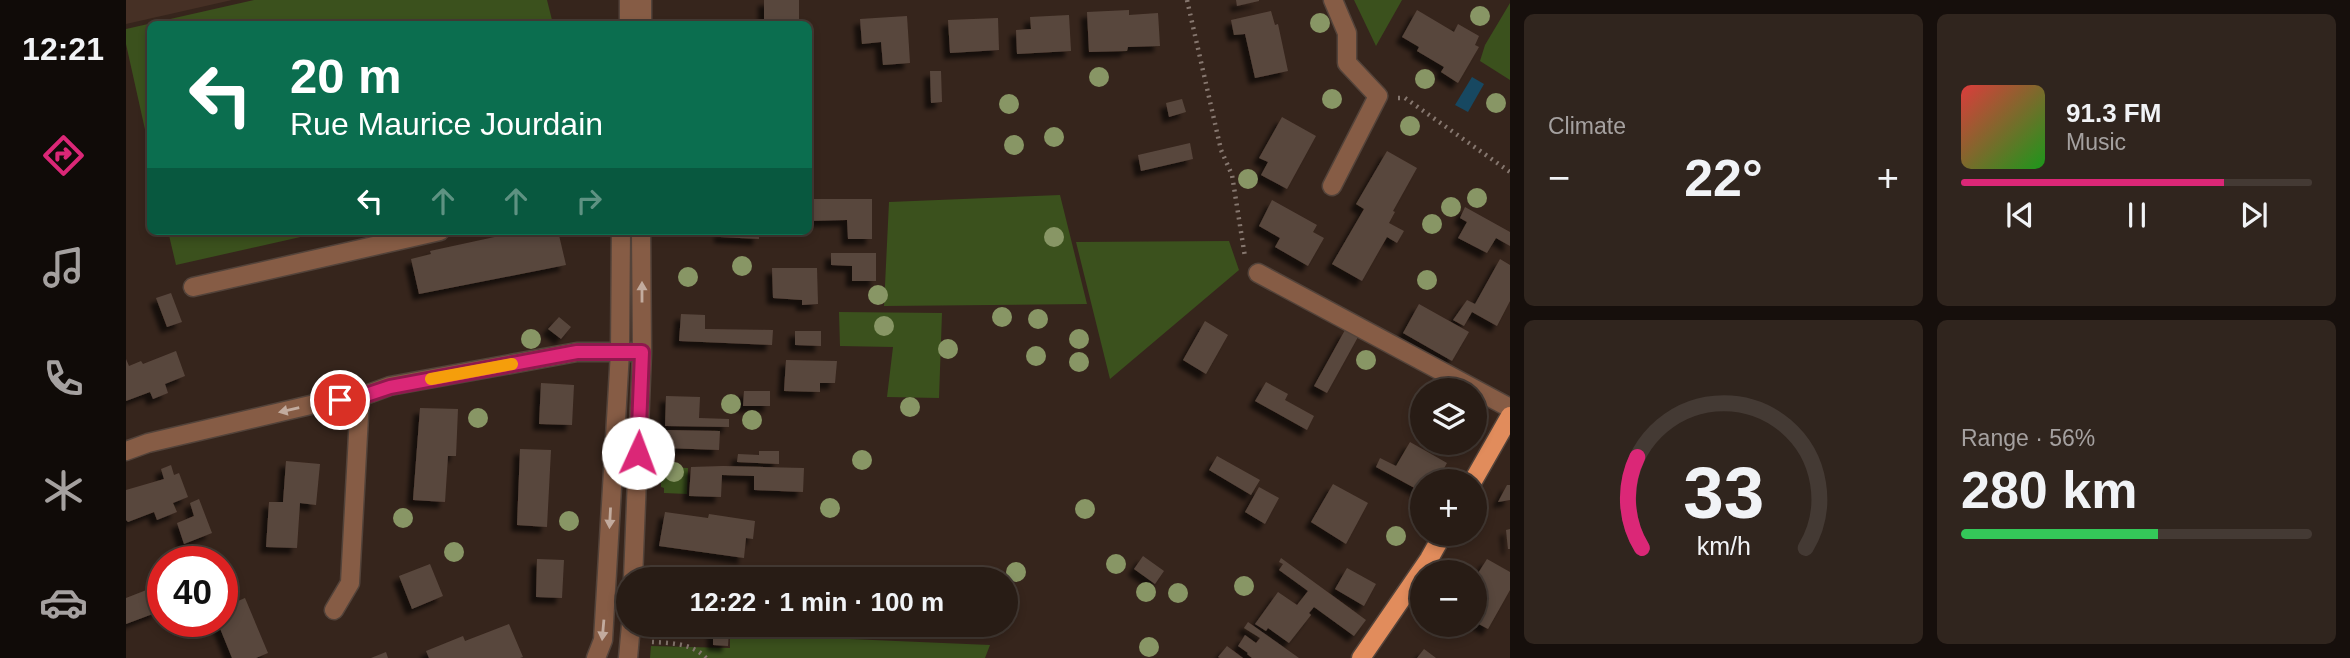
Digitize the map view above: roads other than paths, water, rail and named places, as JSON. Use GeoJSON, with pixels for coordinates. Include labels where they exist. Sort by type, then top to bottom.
{"type":"FeatureCollection","features":[{"type":"Feature","properties":{"kind":"main road"},"geometry":{"type":"LineString","coordinates":[[1480,469],[1510,416]]}},
{"type":"Feature","properties":{"kind":"main road"},"geometry":{"type":"LineString","coordinates":[[1361,658],[1436,546]]}},
{"type":"Feature","properties":{"kind":"street"},"geometry":{"type":"LineString","coordinates":[[629,0],[629,21]]}},
{"type":"Feature","properties":{"kind":"street"},"geometry":{"type":"LineString","coordinates":[[642,0],[642,21]]}},
{"type":"Feature","properties":{"kind":"street"},"geometry":{"type":"LineString","coordinates":[[1332,186],[1378,96],[1347,63],[1347,33],[1333,0]]}},
{"type":"Feature","properties":{"kind":"street"},"geometry":{"type":"LineString","coordinates":[[193,287],[422,235]]}},
{"type":"Feature","properties":{"kind":"street"},"geometry":{"type":"LineString","coordinates":[[596,658],[603,640],[620,352],[621,235]]}},
{"type":"Feature","properties":{"kind":"street"},"geometry":{"type":"LineString","coordinates":[[633,567],[642,352],[641,235]]}},
{"type":"Feature","properties":{"kind":"street"},"geometry":{"type":"LineString","coordinates":[[1258,273],[1510,408]]}},
{"type":"Feature","properties":{"kind":"street"},"geometry":{"type":"LineString","coordinates":[[126,451],[226,424],[318,403],[360,397],[390,387],[577,352],[642,352]]}},
{"type":"Feature","properties":{"kind":"street"},"geometry":{"type":"LineString","coordinates":[[334,610],[350,583],[360,397]]}},
{"type":"Feature","properties":{"kind":"street"},"geometry":{"type":"LineString","coordinates":[[628,658],[630,637]]}},
{"type":"Feature","properties":{"kind":"water"},"geometry":{"type":"Polygon","coordinates":[[[1472,77],[1484,84],[1468,112],[1455,105],[1472,77]]]}}]}
